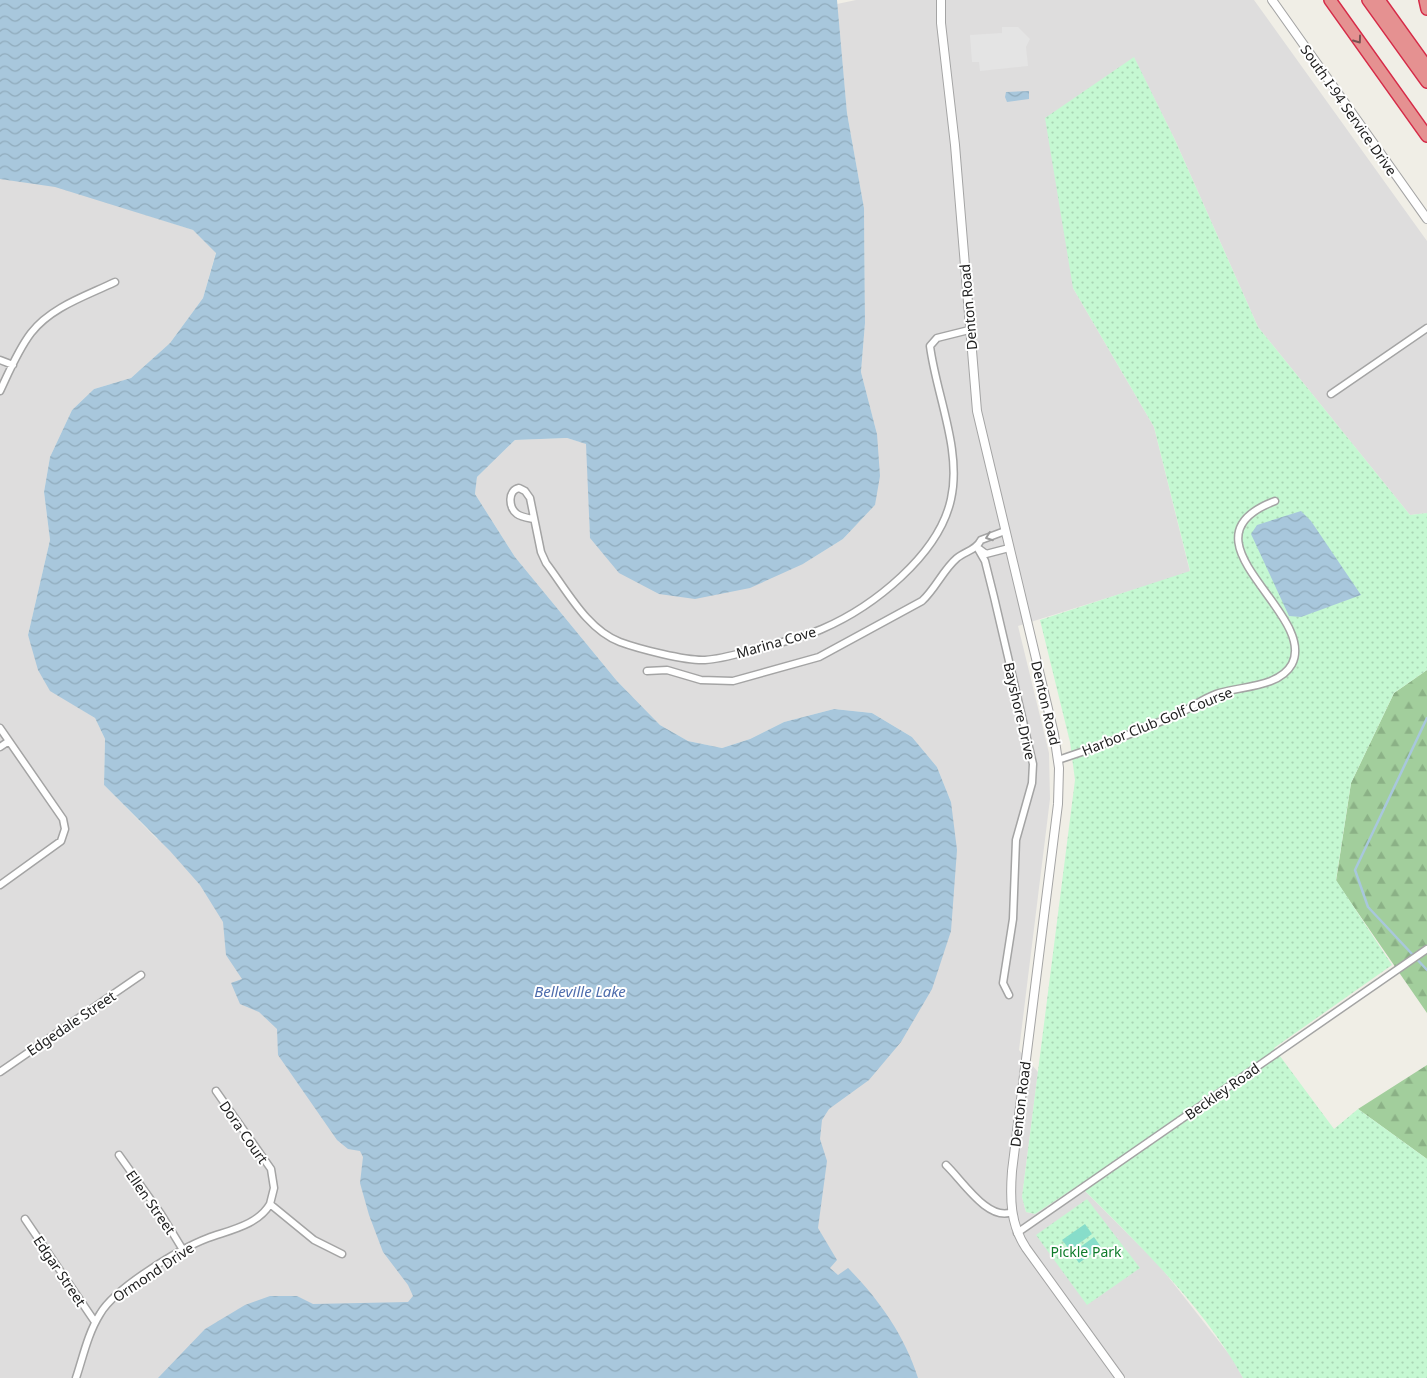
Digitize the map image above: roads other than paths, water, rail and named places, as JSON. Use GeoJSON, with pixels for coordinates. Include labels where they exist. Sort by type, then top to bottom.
{"type":"FeatureCollection","features":[{"type":"Feature","properties":{"kind":"highway"},"geometry":{"type":"LineString","coordinates":[[1330,0],[1427,136]]}},
{"type":"Feature","properties":{"kind":"highway"},"geometry":{"type":"LineString","coordinates":[[1368,0],[1427,82]]}},
{"type":"Feature","properties":{"kind":"highway"},"geometry":{"type":"LineString","coordinates":[[1379,0],[1427,67]]}},
{"type":"Feature","properties":{"kind":"highway"},"geometry":{"type":"LineString","coordinates":[[1425,0],[1427,9]]}},
{"type":"Feature","properties":{"kind":"street","name":"Denton Road"},"geometry":{"type":"LineString","coordinates":[[941,0],[941,23],[955,145],[977,411],[1054,734],[1058,760],[1058,804],[1012,1170],[1012,1212],[1017,1232],[1026,1248],[1120,1378]]}},
{"type":"Feature","properties":{"kind":"street","name":"South I-94 Service Drive"},"geometry":{"type":"LineString","coordinates":[[1272,0],[1427,219]]}},
{"type":"Feature","properties":{"kind":"street"},"geometry":{"type":"LineString","coordinates":[[0,391],[31,333],[47,317],[63,306],[115,282]]}},
{"type":"Feature","properties":{"kind":"street"},"geometry":{"type":"LineString","coordinates":[[1331,394],[1427,328]]}},
{"type":"Feature","properties":{"kind":"street","name":"Marina Cove"},"geometry":{"type":"LineString","coordinates":[[533,519],[517,514],[512,506],[511,492],[514,489],[519,488],[525,491],[530,498],[541,552],[546,563],[590,620],[604,633],[620,642],[703,660],[738,654],[823,629],[859,610],[892,584],[928,547],[943,521],[952,498],[954,469],[930,346],[937,338],[969,330]]}},
{"type":"Feature","properties":{"kind":"street"},"geometry":{"type":"LineString","coordinates":[[0,360],[13,365]]}},
{"type":"Feature","properties":{"kind":"street","name":"Harbor Club Golf Course"},"geometry":{"type":"LineString","coordinates":[[1058,760],[1175,716],[1216,694],[1271,680],[1288,670],[1294,655],[1294,642],[1244,558],[1238,535],[1240,525],[1248,515],[1276,501]]}},
{"type":"Feature","properties":{"kind":"street"},"geometry":{"type":"LineString","coordinates":[[646,671],[667,670],[701,680],[733,681],[819,656],[922,600],[934,589],[956,558],[977,547],[981,540],[1005,531]]}},
{"type":"Feature","properties":{"kind":"street"},"geometry":{"type":"LineString","coordinates":[[977,547],[986,554],[1009,548]]}},
{"type":"Feature","properties":{"kind":"street","name":"Bayshore Drive"},"geometry":{"type":"LineString","coordinates":[[977,547],[985,561],[1033,764],[1032,783],[1016,840],[1013,919],[1003,983],[1009,995]]}},
{"type":"Feature","properties":{"kind":"street"},"geometry":{"type":"LineString","coordinates":[[0,728],[63,820],[64,835],[54,847],[0,885]]}},
{"type":"Feature","properties":{"kind":"street"},"geometry":{"type":"LineString","coordinates":[[0,747],[9,741]]}},
{"type":"Feature","properties":{"kind":"street","name":"Beckley Road"},"geometry":{"type":"LineString","coordinates":[[1017,1232],[1427,949]]}},
{"type":"Feature","properties":{"kind":"street","name":"Edgedale Street"},"geometry":{"type":"LineString","coordinates":[[0,1072],[141,975]]}},
{"type":"Feature","properties":{"kind":"street","name":"Dora Court"},"geometry":{"type":"LineString","coordinates":[[216,1091],[271,1170],[274,1188],[270,1204]]}},
{"type":"Feature","properties":{"kind":"street","name":"Ellen Street"},"geometry":{"type":"LineString","coordinates":[[119,1155],[161,1214],[183,1250]]}},
{"type":"Feature","properties":{"kind":"street"},"geometry":{"type":"LineString","coordinates":[[946,1165],[990,1210],[1002,1215],[1012,1212]]}},
{"type":"Feature","properties":{"kind":"street"},"geometry":{"type":"LineString","coordinates":[[270,1204],[314,1240],[342,1254]]}},
{"type":"Feature","properties":{"kind":"street","name":"Ormond Drive"},"geometry":{"type":"LineString","coordinates":[[76,1378],[95,1322],[103,1308],[118,1293],[183,1250],[253,1221],[264,1213],[270,1204]]}},
{"type":"Feature","properties":{"kind":"street","name":"Edgar Street"},"geometry":{"type":"LineString","coordinates":[[25,1219],[95,1322]]}},
{"type":"Feature","properties":{"kind":"water","name":"Belleville Lake"},"geometry":{"type":"Polygon","coordinates":[[[0,0],[837,0],[847,113],[864,208],[865,323],[861,372],[877,434],[880,476],[875,505],[843,539],[803,564],[750,588],[695,599],[659,594],[619,573],[590,538],[586,444],[567,438],[515,440],[477,477],[475,494],[515,557],[617,681],[660,725],[688,741],[722,748],[750,739],[784,722],[834,709],[872,713],[912,737],[937,767],[951,802],[957,850],[951,931],[932,989],[901,1042],[869,1080],[829,1109],[822,1120],[820,1139],[827,1161],[818,1228],[837,1260],[830,1268],[838,1275],[848,1268],[870,1292],[889,1318],[906,1347],[918,1378],[158,1378],[205,1329],[245,1305],[270,1296],[297,1296],[313,1304],[408,1302],[413,1296],[408,1285],[383,1252],[369,1215],[360,1183],[363,1157],[360,1151],[348,1149],[337,1140],[278,1055],[277,1029],[259,1012],[240,1004],[231,983],[242,979],[226,955],[223,922],[200,885],[170,851],[104,785],[105,739],[95,718],[50,691],[38,670],[28,635],[50,540],[44,492],[50,457],[72,410],[94,389],[131,378],[170,343],[203,298],[216,253],[193,230],[55,187],[0,179],[0,0]]]}},
{"type":"Feature","properties":{"kind":"water"},"geometry":{"type":"Polygon","coordinates":[[[1029,91],[1029,99],[1007,102],[1005,97],[1006,92],[1029,91]]]}},
{"type":"Feature","properties":{"kind":"water"},"geometry":{"type":"Polygon","coordinates":[[[1301,511],[1311,521],[1361,595],[1301,617],[1289,616],[1251,534],[1257,525],[1301,511]]]}},
{"type":"Feature","properties":{"kind":"waterway"},"geometry":{"type":"LineString","coordinates":[[1427,718],[1355,870],[1368,907],[1427,970]]}},
{"type":"Feature","properties":{"kind":"park label","name":"Pickle Park"},"geometry":{"type":"Point","coordinates":[1086,1251]}}]}
